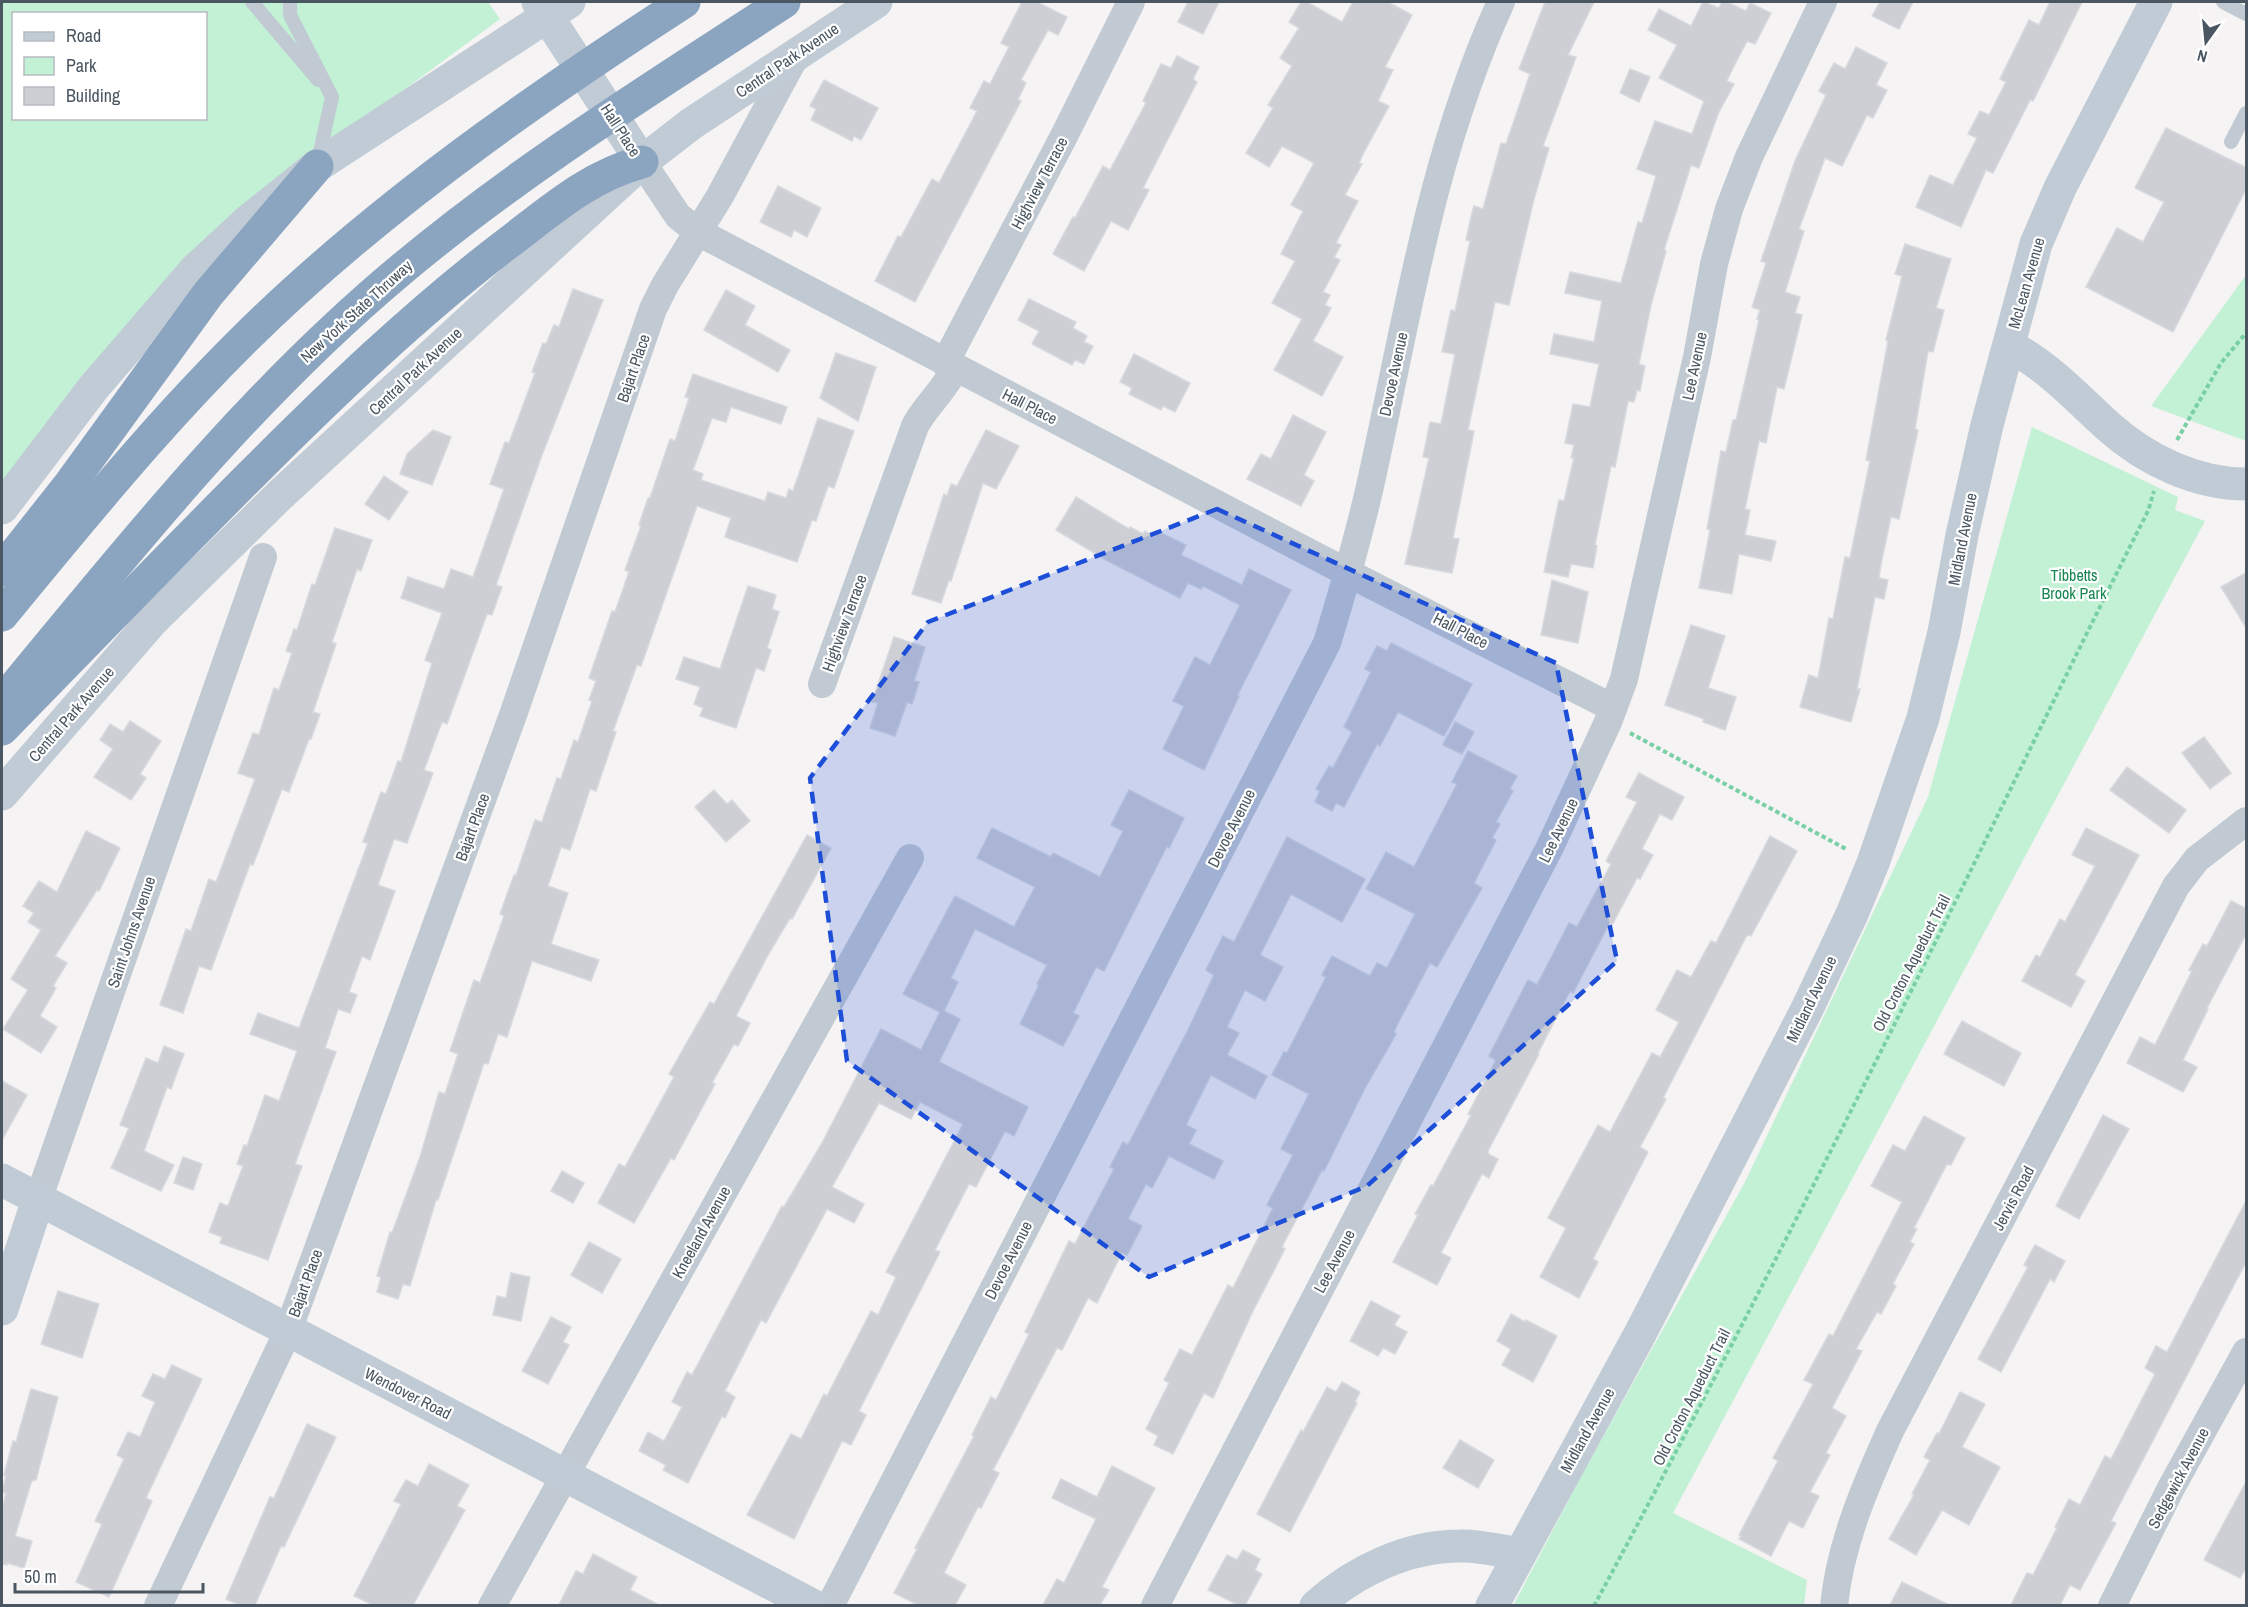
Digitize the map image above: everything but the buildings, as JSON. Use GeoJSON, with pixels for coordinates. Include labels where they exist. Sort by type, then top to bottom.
{"type":"FeatureCollection","features":[{"type":"Feature","properties":{"kind":"highway"},"geometry":{"type":"LineString","coordinates":[[2,615],[165,422],[293,293],[397,204],[509,119],[684,2]]}},
{"type":"Feature","properties":{"kind":"highway","name":"New York State Thruway"},"geometry":{"type":"LineString","coordinates":[[2,702],[201,465],[263,398],[328,334],[467,216],[540,162],[640,94],[784,2]]}},
{"type":"Feature","properties":{"kind":"highway"},"geometry":{"type":"LineString","coordinates":[[2,729],[200,526],[390,340],[470,272],[567,198],[636,152]]}},
{"type":"Feature","properties":{"kind":"highway"},"geometry":{"type":"LineString","coordinates":[[2,570],[98,446],[208,294],[317,166]]}},
{"type":"Feature","properties":{"kind":"street","name":"Hall Place"},"geometry":{"type":"LineString","coordinates":[[538,2],[678,216],[698,232],[1348,573],[1611,715]]}},
{"type":"Feature","properties":{"kind":"street"},"geometry":{"type":"LineString","coordinates":[[2,508],[94,387],[195,270],[248,221],[317,166],[569,2]]}},
{"type":"Feature","properties":{"kind":"street","name":"Central Park Avenue"},"geometry":{"type":"LineString","coordinates":[[2,794],[152,621],[636,152],[691,124],[876,2]]}},
{"type":"Feature","properties":{"kind":"street","name":"Highview Terrace"},"geometry":{"type":"LineString","coordinates":[[822,684],[915,426],[946,386],[950,366],[1131,2]]}},
{"type":"Feature","properties":{"kind":"street","name":"Devoe Avenue"},"geometry":{"type":"LineString","coordinates":[[830,1605],[1327,643],[1368,494],[1424,229],[1462,100],[1481,46],[1502,2]]}},
{"type":"Feature","properties":{"kind":"street","name":"Lee Avenue"},"geometry":{"type":"LineString","coordinates":[[1155,1605],[1545,857],[1611,715],[1624,679],[1697,357],[1714,264],[1729,209],[1749,157],[1823,2]]}},
{"type":"Feature","properties":{"kind":"street","name":"McLean Avenue"},"geometry":{"type":"LineString","coordinates":[[2156,2],[2046,217],[2029,265],[2009,346],[2045,370],[2126,441],[2164,464],[2223,483],[2247,484]]}},
{"type":"Feature","properties":{"kind":"street","name":"Bajart Place"},"geometry":{"type":"LineString","coordinates":[[158,1605],[288,1331],[513,715],[654,309],[669,279],[724,189],[796,54]]}},
{"type":"Feature","properties":{"kind":"street","name":"Midland Avenue"},"geometry":{"type":"LineString","coordinates":[[1492,1605],[1640,1334],[1807,1009],[1852,914],[1873,863],[1923,718],[1944,632],[1962,535],[1982,447],[2009,346]]}},
{"type":"Feature","properties":{"kind":"street","name":"Saint Johns Avenue"},"geometry":{"type":"LineString","coordinates":[[2,1309],[262,557]]}},
{"type":"Feature","properties":{"kind":"street","name":"Jervis Road"},"geometry":{"type":"LineString","coordinates":[[1834,1605],[1836,1582],[1847,1540],[1863,1491],[1890,1431],[2176,886],[2197,859],[2247,821]]}},
{"type":"Feature","properties":{"kind":"street","name":"Kneeland Avenue"},"geometry":{"type":"LineString","coordinates":[[492,1605],[910,858]]}},
{"type":"Feature","properties":{"kind":"street","name":"Wendover Road"},"geometry":{"type":"LineString","coordinates":[[2,1180],[814,1605]]}},
{"type":"Feature","properties":{"kind":"street","name":"Sedgewick Avenue"},"geometry":{"type":"LineString","coordinates":[[2112,1605],[2171,1488],[2247,1352]]}},
{"type":"Feature","properties":{"kind":"street"},"geometry":{"type":"LineString","coordinates":[[1316,1605],[1359,1575],[1392,1559],[1420,1551],[1461,1545],[1520,1554]]}},
{"type":"Feature","properties":{"kind":"lane"},"geometry":{"type":"LineString","coordinates":[[252,2],[332,97]]}},
{"type":"Feature","properties":{"kind":"lane"},"geometry":{"type":"LineString","coordinates":[[290,2],[291,15],[332,97],[317,166]]}},
{"type":"Feature","properties":{"kind":"lane"},"geometry":{"type":"LineString","coordinates":[[2223,2],[2247,14]]}},
{"type":"Feature","properties":{"kind":"lane"},"geometry":{"type":"LineString","coordinates":[[2231,142],[2247,113]]}},
{"type":"Feature","properties":{"kind":"path","name":"Old Croton Aqueduct Trail"},"geometry":{"type":"LineString","coordinates":[[1594,1605],[1659,1485],[1927,959],[2070,664],[2148,511],[2164,464],[2221,363],[2247,333]]}},
{"type":"Feature","properties":{"kind":"path"},"geometry":{"type":"LineString","coordinates":[[1611,715],[1873,863]]}},
{"type":"Feature","properties":{"kind":"highlighted area"},"geometry":{"type":"Polygon","coordinates":[[[1217,509],[1556,663],[1617,961],[1367,1186],[1149,1277],[847,1061],[810,778],[928,622],[1217,509]]]}},
{"type":"Feature","properties":{"kind":"green space"},"geometry":{"type":"Polygon","coordinates":[[[2,2],[488,2],[500,19],[344,134],[2,485],[2,2]]]}},
{"type":"Feature","properties":{"kind":"green space"},"geometry":{"type":"Polygon","coordinates":[[[2246,275],[2246,441],[2151,406],[2246,275]]]}},
{"type":"Feature","properties":{"kind":"green space","name":"Tibbetts Brook Park"},"geometry":{"type":"Polygon","coordinates":[[[2032,427],[2178,497],[2175,510],[2205,521],[1673,1513],[1807,1580],[1804,1605],[1513,1606],[1585,1469],[1745,1182],[1928,797],[2032,427]]]}}]}
